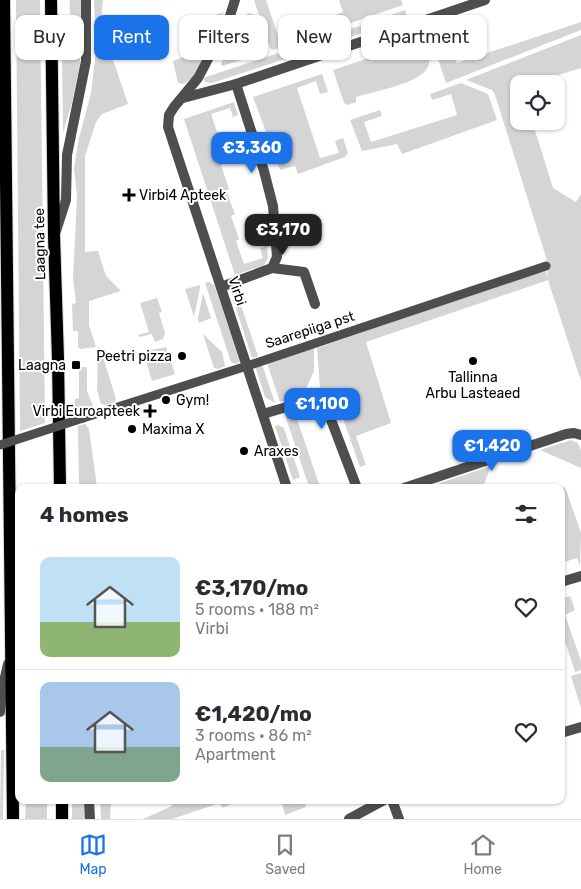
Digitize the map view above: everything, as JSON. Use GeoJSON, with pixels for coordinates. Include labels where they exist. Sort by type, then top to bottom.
{"type":"FeatureCollection","features":[{"type":"Feature","properties":{"kind":"main road"},"geometry":{"type":"LineString","coordinates":[[4,0],[13,819]]}},
{"type":"Feature","properties":{"kind":"main road","name":"Laagna tee"},"geometry":{"type":"LineString","coordinates":[[51,0],[60,484]]}},
{"type":"Feature","properties":{"kind":"main road"},"geometry":{"type":"LineString","coordinates":[[62,804],[62,819]]}},
{"type":"Feature","properties":{"kind":"street"},"geometry":{"type":"LineString","coordinates":[[54,236],[66,200],[67,155],[86,61],[86,0]]}},
{"type":"Feature","properties":{"kind":"street","name":"Virbi"},"geometry":{"type":"LineString","coordinates":[[235,0],[229,19],[198,78],[169,115],[168,127],[286,484]]}},
{"type":"Feature","properties":{"kind":"street"},"geometry":{"type":"LineString","coordinates":[[183,98],[236,84],[485,0]]}},
{"type":"Feature","properties":{"kind":"street"},"geometry":{"type":"LineString","coordinates":[[236,84],[264,171],[273,206],[277,257],[272,268]]}},
{"type":"Feature","properties":{"kind":"street"},"geometry":{"type":"LineString","coordinates":[[0,215],[7,237]]}},
{"type":"Feature","properties":{"kind":"street","name":"Saarepiiga pst"},"geometry":{"type":"LineString","coordinates":[[0,445],[247,366],[546,266]]}},
{"type":"Feature","properties":{"kind":"street"},"geometry":{"type":"LineString","coordinates":[[221,287],[272,268],[304,272],[315,304]]}},
{"type":"Feature","properties":{"kind":"street"},"geometry":{"type":"LineString","coordinates":[[263,414],[320,397],[325,404],[356,484]]}},
{"type":"Feature","properties":{"kind":"street"},"geometry":{"type":"LineString","coordinates":[[416,484],[566,434],[574,433],[581,435]]}},
{"type":"Feature","properties":{"kind":"street"},"geometry":{"type":"LineString","coordinates":[[565,581],[581,576]]}},
{"type":"Feature","properties":{"kind":"street"},"geometry":{"type":"LineString","coordinates":[[0,712],[2,690],[12,651]]}},
{"type":"Feature","properties":{"kind":"street"},"geometry":{"type":"LineString","coordinates":[[565,732],[581,727]]}},
{"type":"Feature","properties":{"kind":"street"},"geometry":{"type":"LineString","coordinates":[[89,804],[90,819]]}},
{"type":"Feature","properties":{"kind":"street"},"geometry":{"type":"LineString","coordinates":[[349,819],[377,804]]}},
{"type":"Feature","properties":{"kind":"street"},"geometry":{"type":"LineString","coordinates":[[393,804],[399,819]]}},
{"type":"Feature","properties":{"kind":"shaded area"},"geometry":{"type":"Polygon","coordinates":[[[16,0],[40,0],[40,15],[16,15],[16,0]]]}},
{"type":"Feature","properties":{"kind":"shaded area"},"geometry":{"type":"Polygon","coordinates":[[[70,0],[81,0],[81,15],[71,15],[70,0]]]}},
{"type":"Feature","properties":{"kind":"shaded area"},"geometry":{"type":"Polygon","coordinates":[[[94,0],[103,0],[102,15],[95,15],[94,0]]]}},
{"type":"Feature","properties":{"kind":"shaded area"},"geometry":{"type":"Polygon","coordinates":[[[254,0],[266,0],[278,35],[278,48],[273,50],[268,42],[268,15],[259,15],[254,0]]]}},
{"type":"Feature","properties":{"kind":"shaded area"},"geometry":{"type":"Polygon","coordinates":[[[339,0],[401,0],[403,5],[374,15],[361,15],[361,19],[351,23],[351,15],[335,15],[343,12],[339,0]]]}},
{"type":"Feature","properties":{"kind":"shaded area"},"geometry":{"type":"Polygon","coordinates":[[[405,10],[406,15],[391,15],[405,10]]]}},
{"type":"Feature","properties":{"kind":"shaded area"},"geometry":{"type":"Polygon","coordinates":[[[581,22],[581,30],[446,83],[438,60],[456,60],[457,63],[466,60],[487,60],[487,53],[581,22]]]}},
{"type":"Feature","properties":{"kind":"shaded area"},"geometry":{"type":"Polygon","coordinates":[[[361,25],[361,33],[351,37],[351,29],[361,25]]]}},
{"type":"Feature","properties":{"kind":"shaded area"},"geometry":{"type":"Polygon","coordinates":[[[581,35],[581,68],[559,75],[510,75],[510,130],[535,130],[553,188],[576,202],[581,194],[581,381],[548,280],[366,342],[391,423],[356,436],[366,465],[360,467],[338,404],[333,405],[327,388],[320,389],[317,348],[545,270],[548,277],[546,257],[495,95],[492,90],[466,80],[581,35]]]}},
{"type":"Feature","properties":{"kind":"shaded area"},"geometry":{"type":"Polygon","coordinates":[[[278,53],[278,60],[282,60],[212,83],[205,82],[203,78],[257,60],[268,60],[268,57],[278,53]]]}},
{"type":"Feature","properties":{"kind":"shaded area"},"geometry":{"type":"Polygon","coordinates":[[[179,59],[201,60],[193,77],[184,84],[178,83],[173,61],[179,59]]]}},
{"type":"Feature","properties":{"kind":"shaded area"},"geometry":{"type":"Polygon","coordinates":[[[17,60],[41,60],[45,423],[20,431],[17,60]]]}},
{"type":"Feature","properties":{"kind":"shaded area"},"geometry":{"type":"Polygon","coordinates":[[[62,60],[80,60],[72,102],[63,133],[62,60]]]}},
{"type":"Feature","properties":{"kind":"shaded area"},"geometry":{"type":"Polygon","coordinates":[[[95,60],[113,60],[128,104],[102,114],[96,122],[85,156],[85,252],[98,251],[106,276],[121,291],[89,301],[89,325],[96,347],[80,349],[78,347],[78,331],[73,331],[72,304],[76,303],[73,278],[77,197],[74,168],[79,138],[91,93],[95,60]]]}},
{"type":"Feature","properties":{"kind":"shaded area"},"geometry":{"type":"Polygon","coordinates":[[[223,60],[241,60],[222,66],[223,60]]]}},
{"type":"Feature","properties":{"kind":"shaded area"},"geometry":{"type":"Polygon","coordinates":[[[363,60],[429,61],[428,67],[416,78],[356,97],[356,102],[348,105],[344,103],[333,70],[363,60]]]}},
{"type":"Feature","properties":{"kind":"shaded area"},"geometry":{"type":"Polygon","coordinates":[[[322,74],[328,92],[320,94],[316,81],[297,88],[320,158],[339,153],[335,141],[343,138],[348,153],[345,157],[298,174],[295,166],[280,170],[253,97],[322,74]]]}},
{"type":"Feature","properties":{"kind":"shaded area"},"geometry":{"type":"Polygon","coordinates":[[[461,83],[488,94],[497,120],[402,154],[397,144],[362,151],[350,120],[380,110],[382,116],[364,122],[371,142],[457,115],[451,94],[432,100],[430,94],[461,83]]]}},
{"type":"Feature","properties":{"kind":"shaded area"},"geometry":{"type":"Polygon","coordinates":[[[234,102],[238,115],[233,117],[230,108],[211,114],[219,138],[216,139],[224,163],[221,165],[229,189],[226,190],[235,214],[231,216],[239,239],[236,241],[244,264],[263,258],[260,248],[267,246],[268,258],[264,265],[235,275],[184,119],[234,102]]]}},
{"type":"Feature","properties":{"kind":"shaded area"},"geometry":{"type":"Polygon","coordinates":[[[209,282],[214,285],[216,290],[240,362],[235,364],[231,362],[205,283],[209,282]]]}},
{"type":"Feature","properties":{"kind":"shaded area"},"geometry":{"type":"Polygon","coordinates":[[[200,285],[200,288],[194,317],[185,289],[200,285]]]}},
{"type":"Feature","properties":{"kind":"shaded area"},"geometry":{"type":"Polygon","coordinates":[[[235,288],[258,356],[252,358],[232,296],[232,290],[235,288]]]}},
{"type":"Feature","properties":{"kind":"shaded area"},"geometry":{"type":"Polygon","coordinates":[[[203,293],[211,318],[199,323],[198,318],[203,293]]]}},
{"type":"Feature","properties":{"kind":"shaded area"},"geometry":{"type":"Polygon","coordinates":[[[157,298],[162,312],[159,313],[165,333],[163,339],[155,342],[152,334],[140,337],[138,335],[149,332],[140,303],[157,298]]]}},
{"type":"Feature","properties":{"kind":"shaded area"},"geometry":{"type":"Polygon","coordinates":[[[203,334],[222,352],[225,366],[218,369],[214,368],[203,334]]]}},
{"type":"Feature","properties":{"kind":"shaded area"},"geometry":{"type":"Polygon","coordinates":[[[100,347],[116,399],[115,402],[105,405],[101,404],[97,390],[98,353],[96,348],[100,347]]]}},
{"type":"Feature","properties":{"kind":"shaded area"},"geometry":{"type":"Polygon","coordinates":[[[166,347],[175,374],[152,381],[145,357],[151,350],[166,347]]]}},
{"type":"Feature","properties":{"kind":"shaded area"},"geometry":{"type":"Polygon","coordinates":[[[314,348],[314,371],[303,395],[280,402],[267,363],[314,348]]]}},
{"type":"Feature","properties":{"kind":"shaded area"},"geometry":{"type":"Polygon","coordinates":[[[262,364],[275,403],[265,397],[255,366],[262,364]]]}},
{"type":"Feature","properties":{"kind":"shaded area"},"geometry":{"type":"Polygon","coordinates":[[[86,367],[87,369],[87,391],[94,408],[74,414],[75,399],[79,398],[79,369],[86,367]]]}},
{"type":"Feature","properties":{"kind":"shaded area"},"geometry":{"type":"Polygon","coordinates":[[[314,406],[319,407],[323,417],[318,418],[315,409],[296,416],[319,484],[308,484],[286,418],[286,415],[314,406]]]}},
{"type":"Feature","properties":{"kind":"shaded area"},"geometry":{"type":"Polygon","coordinates":[[[85,424],[89,429],[97,484],[79,484],[78,426],[85,424]]]}},
{"type":"Feature","properties":{"kind":"shaded area"},"geometry":{"type":"Polygon","coordinates":[[[278,425],[284,428],[300,477],[293,480],[275,426],[278,425]]]}},
{"type":"Feature","properties":{"kind":"shaded area"},"geometry":{"type":"Polygon","coordinates":[[[571,440],[578,443],[581,451],[581,468],[540,450],[571,440]]]}},
{"type":"Feature","properties":{"kind":"shaded area"},"geometry":{"type":"Polygon","coordinates":[[[491,466],[484,484],[437,484],[491,466]]]}},
{"type":"Feature","properties":{"kind":"shaded area"},"geometry":{"type":"Polygon","coordinates":[[[565,487],[581,533],[580,566],[577,558],[565,562],[565,487]]]}},
{"type":"Feature","properties":{"kind":"shaded area"},"geometry":{"type":"Polygon","coordinates":[[[570,596],[575,610],[565,615],[565,598],[570,596]]]}},
{"type":"Feature","properties":{"kind":"shaded area"},"geometry":{"type":"Polygon","coordinates":[[[565,615],[581,661],[581,670],[575,672],[566,644],[565,615]]]}},
{"type":"Feature","properties":{"kind":"shaded area"},"geometry":{"type":"Polygon","coordinates":[[[581,673],[581,708],[571,676],[581,673]]]}},
{"type":"Feature","properties":{"kind":"shaded area"},"geometry":{"type":"Polygon","coordinates":[[[1,750],[4,750],[3,819],[0,819],[1,750]]]}},
{"type":"Feature","properties":{"kind":"shaded area"},"geometry":{"type":"Polygon","coordinates":[[[26,804],[47,804],[47,819],[25,819],[26,804]]]}},
{"type":"Feature","properties":{"kind":"shaded area"},"geometry":{"type":"Polygon","coordinates":[[[72,804],[85,804],[85,819],[72,819],[72,804]]]}},
{"type":"Feature","properties":{"kind":"shaded area"},"geometry":{"type":"Polygon","coordinates":[[[100,804],[111,804],[110,819],[101,819],[100,804]]]}},
{"type":"Feature","properties":{"kind":"shaded area"},"geometry":{"type":"Polygon","coordinates":[[[172,804],[217,804],[172,819],[143,819],[172,806],[172,804]]]}},
{"type":"Feature","properties":{"kind":"shaded area"},"geometry":{"type":"Polygon","coordinates":[[[220,804],[230,804],[230,805],[222,808],[220,804]]]}},
{"type":"Feature","properties":{"kind":"shaded area"},"geometry":{"type":"Polygon","coordinates":[[[282,804],[305,804],[306,807],[285,815],[282,804]]]}},
{"type":"Feature","properties":{"kind":"place","name":"Virbi4 Apteek"},"geometry":{"type":"Point","coordinates":[129,195]}},
{"type":"Feature","properties":{"kind":"place","name":"Peetri pizza"},"geometry":{"type":"Point","coordinates":[182,356]}},
{"type":"Feature","properties":{"kind":"place","name":"Tallinna Arbu Lasteaed"},"geometry":{"type":"Point","coordinates":[473,361]}},
{"type":"Feature","properties":{"kind":"place","name":"Laagna"},"geometry":{"type":"Point","coordinates":[76,365]}},
{"type":"Feature","properties":{"kind":"place","name":"Gym!"},"geometry":{"type":"Point","coordinates":[166,400]}},
{"type":"Feature","properties":{"kind":"place","name":"Virbi Euroapteek"},"geometry":{"type":"Point","coordinates":[150,411]}},
{"type":"Feature","properties":{"kind":"place","name":"Maxima X"},"geometry":{"type":"Point","coordinates":[132,429]}},
{"type":"Feature","properties":{"kind":"place","name":"Araxes"},"geometry":{"type":"Point","coordinates":[244,451]}}]}
